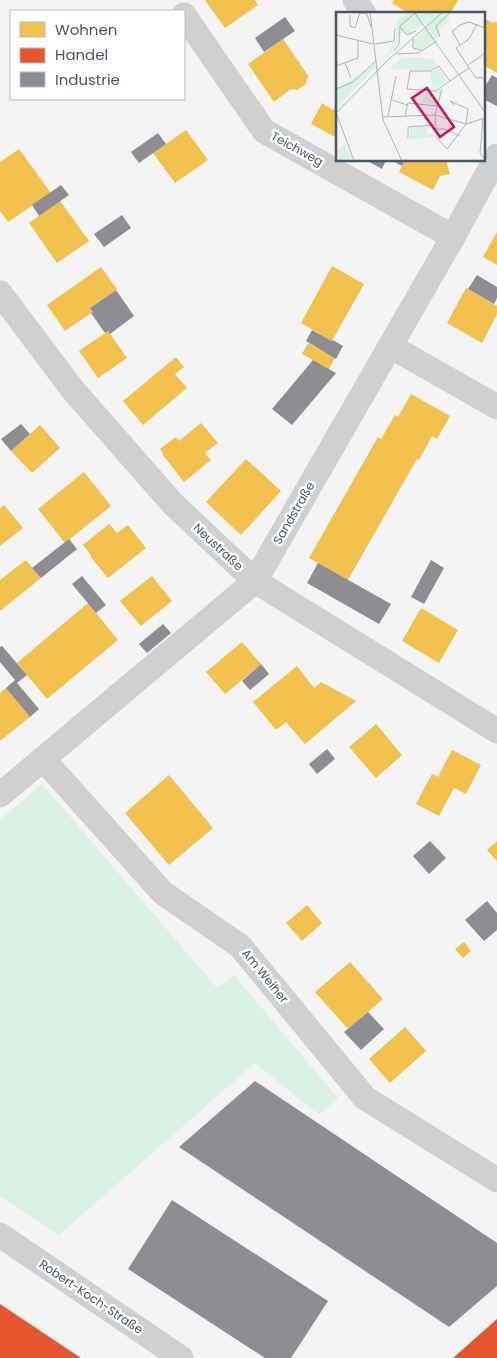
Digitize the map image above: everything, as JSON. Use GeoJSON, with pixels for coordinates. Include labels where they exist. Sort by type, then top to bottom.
{"type":"FeatureCollection","features":[{"type":"Feature","properties":{"kind":"street"},"geometry":{"type":"LineString","coordinates":[[354,0],[363,12]]}},
{"type":"Feature","properties":{"kind":"street","name":"Teichweg"},"geometry":{"type":"LineString","coordinates":[[185,16],[264,131],[452,237]]}},
{"type":"Feature","properties":{"kind":"street","name":"Sandstraße"},"geometry":{"type":"LineString","coordinates":[[0,795],[255,581],[497,156]]}},
{"type":"Feature","properties":{"kind":"street","name":"Neustraße"},"geometry":{"type":"LineString","coordinates":[[0,293],[73,390],[173,504],[255,581],[497,731]]}},
{"type":"Feature","properties":{"kind":"street"},"geometry":{"type":"LineString","coordinates":[[390,346],[497,407]]}},
{"type":"Feature","properties":{"kind":"street","name":"Am Weiher"},"geometry":{"type":"LineString","coordinates":[[43,759],[163,893],[240,946],[365,1098],[497,1180]]}},
{"type":"Feature","properties":{"kind":"street","name":"Robert-Koch-Straße"},"geometry":{"type":"LineString","coordinates":[[0,1235],[181,1358]]}},
{"type":"Feature","properties":{"kind":"green space"},"geometry":{"type":"Polygon","coordinates":[[[42,784],[217,988],[234,975],[338,1098],[319,1115],[255,1063],[59,1235],[0,1196],[0,820],[42,784]]]}},
{"type":"Feature","properties":{"kind":"building: Wohnen"},"geometry":{"type":"Polygon","coordinates":[[[205,0],[255,0],[258,5],[225,28],[205,0]]]}},
{"type":"Feature","properties":{"kind":"building: Wohnen"},"geometry":{"type":"Polygon","coordinates":[[[394,0],[458,0],[451,12],[407,12],[392,3],[394,0]]]}},
{"type":"Feature","properties":{"kind":"building: Wohnen"},"geometry":{"type":"Polygon","coordinates":[[[484,18],[497,23],[497,73],[484,66],[484,18]]]}},
{"type":"Feature","properties":{"kind":"building: Wohnen"},"geometry":{"type":"Polygon","coordinates":[[[283,39],[309,77],[306,84],[297,90],[291,89],[274,102],[248,64],[283,39]]]}},
{"type":"Feature","properties":{"kind":"building: Wohnen"},"geometry":{"type":"Polygon","coordinates":[[[322,103],[333,110],[336,105],[336,137],[311,124],[322,103]]]}},
{"type":"Feature","properties":{"kind":"building: Wohnen"},"geometry":{"type":"Polygon","coordinates":[[[186,130],[208,160],[175,183],[153,153],[186,130]]]}},
{"type":"Feature","properties":{"kind":"building: Wohnen"},"geometry":{"type":"Polygon","coordinates":[[[19,149],[51,193],[8,222],[0,211],[0,162],[19,149]]]}},
{"type":"Feature","properties":{"kind":"building: Wohnen"},"geometry":{"type":"Polygon","coordinates":[[[404,161],[446,161],[450,174],[440,176],[433,190],[399,172],[404,161]]]}},
{"type":"Feature","properties":{"kind":"building: Wohnen"},"geometry":{"type":"Polygon","coordinates":[[[60,201],[89,241],[57,263],[29,223],[60,201]]]}},
{"type":"Feature","properties":{"kind":"building: Wohnen"},"geometry":{"type":"Polygon","coordinates":[[[497,232],[497,265],[483,257],[497,232]]]}},
{"type":"Feature","properties":{"kind":"building: Wohnen"},"geometry":{"type":"Polygon","coordinates":[[[332,266],[364,284],[332,341],[301,323],[332,266]]]}},
{"type":"Feature","properties":{"kind":"building: Wohnen"},"geometry":{"type":"Polygon","coordinates":[[[101,267],[117,289],[90,308],[93,312],[65,331],[47,305],[101,267]]]}},
{"type":"Feature","properties":{"kind":"building: Wohnen"},"geometry":{"type":"Polygon","coordinates":[[[466,288],[497,306],[497,314],[482,343],[447,323],[466,288]]]}},
{"type":"Feature","properties":{"kind":"building: Wohnen"},"geometry":{"type":"Polygon","coordinates":[[[108,331],[127,358],[98,378],[79,351],[108,331]]]}},
{"type":"Feature","properties":{"kind":"building: Wohnen"},"geometry":{"type":"Polygon","coordinates":[[[308,343],[335,358],[329,369],[302,354],[308,343]]]}},
{"type":"Feature","properties":{"kind":"building: Wohnen"},"geometry":{"type":"Polygon","coordinates":[[[176,357],[184,367],[175,374],[187,388],[143,425],[123,401],[176,357]]]}},
{"type":"Feature","properties":{"kind":"building: Wohnen"},"geometry":{"type":"Polygon","coordinates":[[[411,394],[450,416],[437,439],[432,436],[419,460],[417,459],[348,580],[309,558],[378,437],[381,439],[395,415],[398,417],[411,394]]]}},
{"type":"Feature","properties":{"kind":"building: Wohnen"},"geometry":{"type":"Polygon","coordinates":[[[201,423],[218,443],[205,453],[211,460],[184,482],[160,449],[176,437],[179,441],[201,423]]]}},
{"type":"Feature","properties":{"kind":"building: Wohnen"},"geometry":{"type":"Polygon","coordinates":[[[40,425],[60,448],[32,473],[11,451],[40,425]]]}},
{"type":"Feature","properties":{"kind":"building: Wohnen"},"geometry":{"type":"Polygon","coordinates":[[[246,459],[281,491],[241,535],[206,502],[246,459]]]}},
{"type":"Feature","properties":{"kind":"building: Wohnen"},"geometry":{"type":"Polygon","coordinates":[[[84,472],[111,506],[65,543],[38,509],[84,472]]]}},
{"type":"Feature","properties":{"kind":"building: Wohnen"},"geometry":{"type":"Polygon","coordinates":[[[4,505],[23,528],[0,546],[0,509],[4,505]]]}},
{"type":"Feature","properties":{"kind":"building: Wohnen"},"geometry":{"type":"Polygon","coordinates":[[[109,524],[117,533],[128,525],[146,548],[108,578],[83,545],[109,524]]]}},
{"type":"Feature","properties":{"kind":"building: Wohnen"},"geometry":{"type":"Polygon","coordinates":[[[26,560],[41,578],[0,611],[0,580],[26,560]]]}},
{"type":"Feature","properties":{"kind":"building: Wohnen"},"geometry":{"type":"Polygon","coordinates":[[[152,576],[172,601],[141,626],[120,601],[152,576]]]}},
{"type":"Feature","properties":{"kind":"building: Wohnen"},"geometry":{"type":"Polygon","coordinates":[[[88,603],[118,640],[47,699],[17,663],[88,603]]]}},
{"type":"Feature","properties":{"kind":"building: Wohnen"},"geometry":{"type":"Polygon","coordinates":[[[421,608],[458,630],[439,663],[402,641],[421,608]]]}},
{"type":"Feature","properties":{"kind":"building: Wohnen"},"geometry":{"type":"Polygon","coordinates":[[[242,642],[261,664],[225,694],[206,672],[242,642]]]}},
{"type":"Feature","properties":{"kind":"building: Wohnen"},"geometry":{"type":"Polygon","coordinates":[[[297,666],[314,688],[321,682],[356,701],[305,744],[286,722],[276,730],[253,702],[297,666]]]}},
{"type":"Feature","properties":{"kind":"building: Wohnen"},"geometry":{"type":"Polygon","coordinates":[[[6,688],[30,717],[0,741],[0,693],[6,688]]]}},
{"type":"Feature","properties":{"kind":"building: Wohnen"},"geometry":{"type":"Polygon","coordinates":[[[376,724],[402,755],[376,778],[349,747],[376,724]]]}},
{"type":"Feature","properties":{"kind":"building: Wohnen"},"geometry":{"type":"Polygon","coordinates":[[[452,750],[481,765],[466,794],[454,788],[439,816],[416,804],[432,774],[438,777],[452,750]]]}},
{"type":"Feature","properties":{"kind":"building: Wohnen"},"geometry":{"type":"Polygon","coordinates":[[[169,775],[213,828],[169,865],[125,813],[169,775]]]}},
{"type":"Feature","properties":{"kind":"building: Wohnen"},"geometry":{"type":"Polygon","coordinates":[[[497,841],[497,861],[487,850],[497,841]]]}},
{"type":"Feature","properties":{"kind":"building: Wohnen"},"geometry":{"type":"Polygon","coordinates":[[[307,905],[322,923],[302,941],[286,923],[307,905]]]}},
{"type":"Feature","properties":{"kind":"building: Wohnen"},"geometry":{"type":"Polygon","coordinates":[[[464,942],[471,951],[463,958],[455,949],[464,942]]]}},
{"type":"Feature","properties":{"kind":"building: Wohnen"},"geometry":{"type":"Polygon","coordinates":[[[350,962],[383,999],[348,1029],[315,992],[350,962]]]}},
{"type":"Feature","properties":{"kind":"building: Wohnen"},"geometry":{"type":"Polygon","coordinates":[[[405,1027],[426,1051],[390,1083],[369,1059],[405,1027]]]}},
{"type":"Feature","properties":{"kind":"building: Handel"},"geometry":{"type":"Polygon","coordinates":[[[0,1304],[81,1358],[0,1358],[0,1304]]]}},
{"type":"Feature","properties":{"kind":"building: Handel"},"geometry":{"type":"Polygon","coordinates":[[[497,1319],[497,1358],[453,1358],[497,1319]]]}},
{"type":"Feature","properties":{"kind":"building: Industrie"},"geometry":{"type":"Polygon","coordinates":[[[285,17],[295,31],[264,52],[255,38],[285,17]]]}},
{"type":"Feature","properties":{"kind":"building: Industrie"},"geometry":{"type":"Polygon","coordinates":[[[492,75],[497,78],[497,106],[484,100],[484,88],[492,75]]]}},
{"type":"Feature","properties":{"kind":"building: Industrie"},"geometry":{"type":"Polygon","coordinates":[[[158,133],[166,144],[139,163],[131,152],[158,133]]]}},
{"type":"Feature","properties":{"kind":"building: Industrie"},"geometry":{"type":"Polygon","coordinates":[[[368,161],[386,161],[382,169],[368,161]]]}},
{"type":"Feature","properties":{"kind":"building: Industrie"},"geometry":{"type":"Polygon","coordinates":[[[393,161],[404,161],[402,166],[393,161]]]}},
{"type":"Feature","properties":{"kind":"building: Industrie"},"geometry":{"type":"Polygon","coordinates":[[[61,185],[69,195],[39,216],[32,205],[61,185]]]}},
{"type":"Feature","properties":{"kind":"building: Industrie"},"geometry":{"type":"Polygon","coordinates":[[[122,215],[131,228],[104,247],[94,234],[122,215]]]}},
{"type":"Feature","properties":{"kind":"building: Industrie"},"geometry":{"type":"Polygon","coordinates":[[[477,275],[497,287],[497,298],[494,304],[468,289],[477,275]]]}},
{"type":"Feature","properties":{"kind":"building: Industrie"},"geometry":{"type":"Polygon","coordinates":[[[116,290],[134,316],[110,334],[108,331],[105,333],[91,313],[93,312],[90,308],[116,290]]]}},
{"type":"Feature","properties":{"kind":"building: Industrie"},"geometry":{"type":"Polygon","coordinates":[[[312,330],[343,346],[336,359],[306,341],[312,330]]]}},
{"type":"Feature","properties":{"kind":"building: Industrie"},"geometry":{"type":"Polygon","coordinates":[[[313,360],[336,373],[292,425],[272,409],[313,360]]]}},
{"type":"Feature","properties":{"kind":"building: Industrie"},"geometry":{"type":"Polygon","coordinates":[[[21,424],[30,434],[11,451],[1,439],[21,424]]]}},
{"type":"Feature","properties":{"kind":"building: Industrie"},"geometry":{"type":"Polygon","coordinates":[[[69,539],[77,549],[41,578],[32,568],[69,539]]]}},
{"type":"Feature","properties":{"kind":"building: Industrie"},"geometry":{"type":"Polygon","coordinates":[[[431,560],[444,568],[424,604],[411,597],[431,560]]]}},
{"type":"Feature","properties":{"kind":"building: Industrie"},"geometry":{"type":"Polygon","coordinates":[[[318,563],[391,604],[379,624],[307,583],[318,563]]]}},
{"type":"Feature","properties":{"kind":"building: Industrie"},"geometry":{"type":"Polygon","coordinates":[[[82,576],[106,605],[96,613],[72,584],[82,576]]]}},
{"type":"Feature","properties":{"kind":"building: Industrie"},"geometry":{"type":"Polygon","coordinates":[[[163,624],[171,633],[147,653],[139,644],[163,624]]]}},
{"type":"Feature","properties":{"kind":"building: Industrie"},"geometry":{"type":"Polygon","coordinates":[[[2,646],[27,675],[17,683],[39,709],[30,717],[6,688],[15,680],[0,662],[0,647],[2,646]]]}},
{"type":"Feature","properties":{"kind":"building: Industrie"},"geometry":{"type":"Polygon","coordinates":[[[261,664],[269,674],[250,690],[242,681],[261,664]]]}},
{"type":"Feature","properties":{"kind":"building: Industrie"},"geometry":{"type":"Polygon","coordinates":[[[327,749],[335,759],[317,774],[309,764],[327,749]]]}},
{"type":"Feature","properties":{"kind":"building: Industrie"},"geometry":{"type":"Polygon","coordinates":[[[430,841],[446,858],[429,874],[413,856],[430,841]]]}},
{"type":"Feature","properties":{"kind":"building: Industrie"},"geometry":{"type":"Polygon","coordinates":[[[487,901],[497,913],[497,930],[484,941],[465,920],[487,901]]]}},
{"type":"Feature","properties":{"kind":"building: Industrie"},"geometry":{"type":"Polygon","coordinates":[[[368,1012],[384,1029],[361,1050],[344,1032],[368,1012]]]}},
{"type":"Feature","properties":{"kind":"building: Industrie"},"geometry":{"type":"Polygon","coordinates":[[[255,1081],[497,1243],[497,1286],[449,1327],[179,1147],[255,1081]]]}},
{"type":"Feature","properties":{"kind":"building: Industrie"},"geometry":{"type":"Polygon","coordinates":[[[172,1200],[328,1301],[291,1358],[265,1358],[128,1269],[172,1200]]]}}]}
